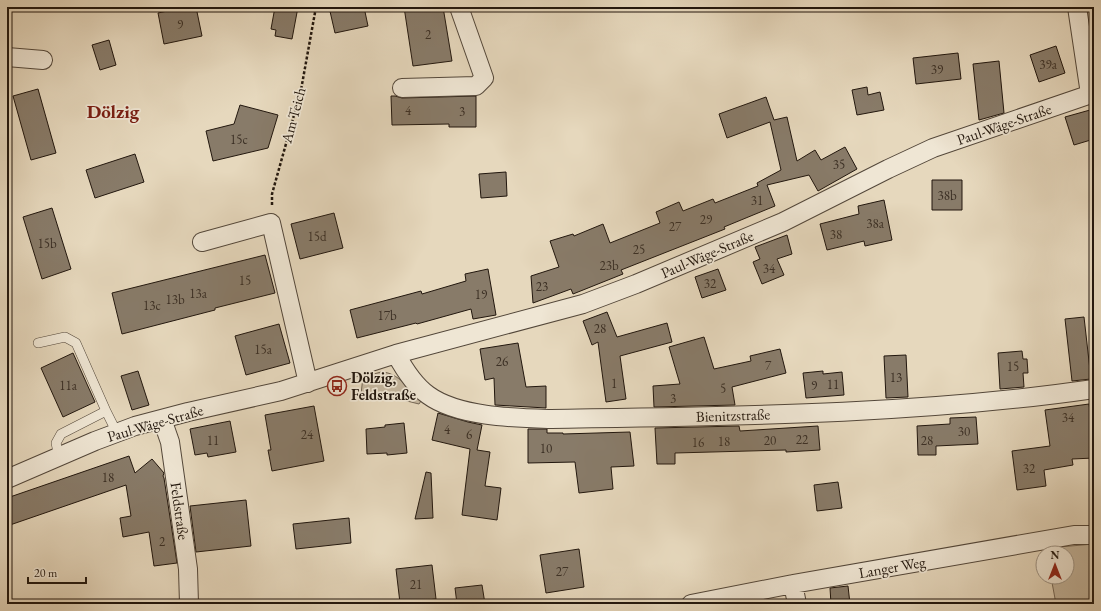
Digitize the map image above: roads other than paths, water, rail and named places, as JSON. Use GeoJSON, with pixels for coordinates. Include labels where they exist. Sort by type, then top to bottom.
{"type":"FeatureCollection","features":[{"type":"Feature","properties":{"kind":"street"},"geometry":{"type":"LineString","coordinates":[[402,88],[476,86],[484,78],[459,7]]}},
{"type":"Feature","properties":{"kind":"street"},"geometry":{"type":"LineString","coordinates":[[1077,7],[1092,94]]}},
{"type":"Feature","properties":{"kind":"street"},"geometry":{"type":"LineString","coordinates":[[7,57],[43,60]]}},
{"type":"Feature","properties":{"kind":"street","name":"Paul-Wäge-Straße"},"geometry":{"type":"LineString","coordinates":[[7,479],[95,441],[136,426],[274,392],[396,354],[583,304],[643,281],[783,222],[933,148],[1092,94]]}},
{"type":"Feature","properties":{"kind":"street"},"geometry":{"type":"LineString","coordinates":[[202,242],[271,223],[308,382]]}},
{"type":"Feature","properties":{"kind":"street","name":"Bienitzstraße"},"geometry":{"type":"LineString","coordinates":[[396,354],[414,382],[438,402],[454,408],[488,414],[529,418],[559,419],[733,416],[898,409],[1030,398],[1094,389]]}},
{"type":"Feature","properties":{"kind":"street","name":"Feldstraße"},"geometry":{"type":"LineString","coordinates":[[162,419],[170,442],[188,569],[189,604]]}},
{"type":"Feature","properties":{"kind":"street","name":"Langer Weg"},"geometry":{"type":"LineString","coordinates":[[691,604],[793,584],[1074,535],[1094,535]]}},
{"type":"Feature","properties":{"kind":"street"},"geometry":{"type":"LineString","coordinates":[[793,584],[797,604]]}},
{"type":"Feature","properties":{"kind":"lane"},"geometry":{"type":"LineString","coordinates":[[38,343],[65,337],[76,343],[117,433]]}},
{"type":"Feature","properties":{"kind":"lane"},"geometry":{"type":"LineString","coordinates":[[59,457],[56,443],[61,434],[106,411]]}},
{"type":"Feature","properties":{"kind":"place","name":"Dölzig, Feldstraße"},"geometry":{"type":"Point","coordinates":[337,386]}},
{"type":"Feature","properties":{"kind":"district","name":"Dölzig"},"geometry":{"type":"Point","coordinates":[113,111]}}]}
